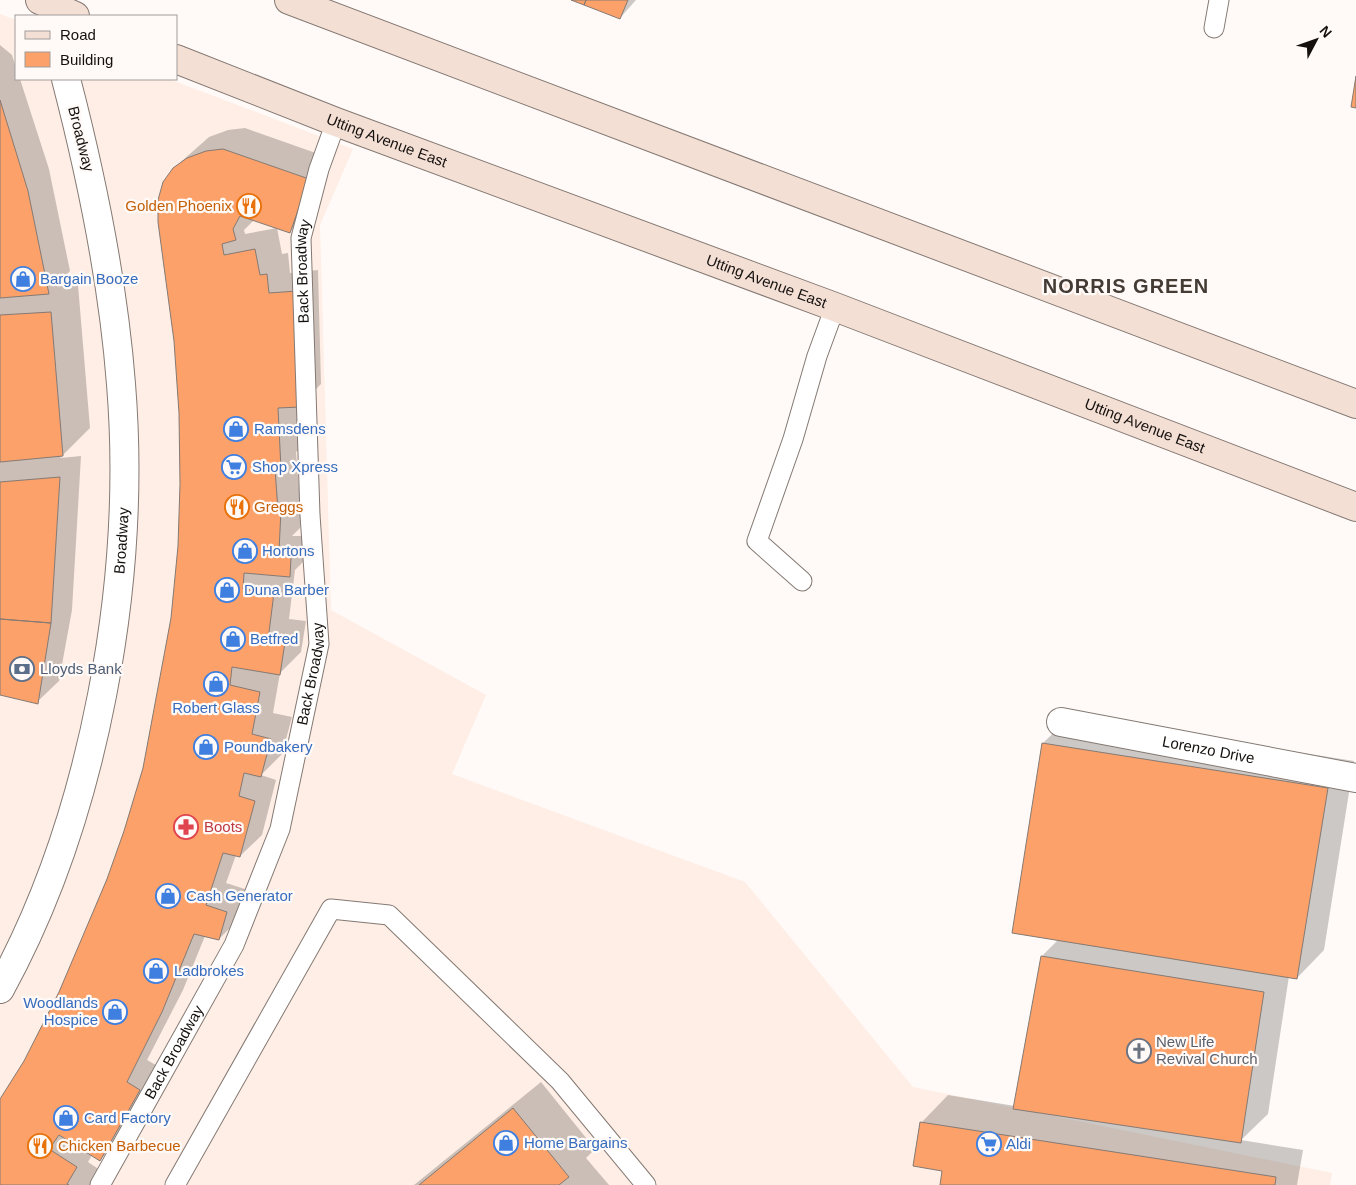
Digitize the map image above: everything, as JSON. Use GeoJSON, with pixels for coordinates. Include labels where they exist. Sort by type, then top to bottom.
{"type":"FeatureCollection","features":[{"type":"Feature","properties":{"kind":"street"},"geometry":{"type":"LineString","coordinates":[[289,0],[1356,404]]}},
{"type":"Feature","properties":{"kind":"street","name":"Utting Avenue East"},"geometry":{"type":"LineString","coordinates":[[178,60],[336,122],[835,306],[1356,507]]}},
{"type":"Feature","properties":{"kind":"street","name":"Broadway"},"geometry":{"type":"LineString","coordinates":[[0,989],[12,967],[56,861],[89,754],[102,698],[123,532],[121,385],[111,294],[91,176],[66,80]]}},
{"type":"Feature","properties":{"kind":"street","name":"Lorenzo Drive"},"geometry":{"type":"LineString","coordinates":[[1061,722],[1356,778]]}},
{"type":"Feature","properties":{"kind":"lane"},"geometry":{"type":"LineString","coordinates":[[1214,28],[1219,0]]}},
{"type":"Feature","properties":{"kind":"lane","name":"Back Broadway"},"geometry":{"type":"LineString","coordinates":[[100,1185],[234,945],[280,829],[319,644],[310,515],[301,238],[319,169],[336,122]]}},
{"type":"Feature","properties":{"kind":"lane"},"geometry":{"type":"LineString","coordinates":[[802,581],[758,541],[793,439],[817,356],[835,306]]}},
{"type":"Feature","properties":{"kind":"lane"},"geometry":{"type":"LineString","coordinates":[[176,1185],[331,909],[390,915],[560,1081],[646,1185]]}},
{"type":"Feature","properties":{"kind":"shaded area"},"geometry":{"type":"Polygon","coordinates":[[[0,14],[15,20],[15,80],[172,80],[353,149],[320,225],[331,610],[486,695],[452,774],[745,882],[913,1087],[1332,1173],[1330,1185],[0,1185],[0,14]]]}},
{"type":"Feature","properties":{"kind":"building"},"geometry":{"type":"Polygon","coordinates":[[[571,0],[586,0],[584,5],[571,0]]]}},
{"type":"Feature","properties":{"kind":"building"},"geometry":{"type":"Polygon","coordinates":[[[586,0],[628,0],[620,19],[584,5],[586,0]]]}},
{"type":"Feature","properties":{"kind":"building"},"geometry":{"type":"Polygon","coordinates":[[[1356,76],[1356,108],[1351,107],[1356,76]]]}},
{"type":"Feature","properties":{"kind":"building"},"geometry":{"type":"Polygon","coordinates":[[[0,100],[28,191],[49,294],[0,298],[0,100]]]}},
{"type":"Feature","properties":{"kind":"building"},"geometry":{"type":"Polygon","coordinates":[[[223,149],[309,179],[290,233],[240,216],[233,229],[236,240],[222,244],[224,255],[255,249],[260,275],[267,274],[269,293],[297,291],[300,407],[278,408],[281,469],[275,469],[278,510],[281,510],[279,551],[271,550],[270,557],[291,557],[290,577],[244,573],[243,589],[274,593],[268,640],[285,642],[280,675],[232,667],[230,685],[260,692],[252,734],[271,739],[261,777],[244,773],[239,796],[255,801],[240,857],[223,853],[206,905],[227,912],[219,940],[194,934],[162,1012],[127,1082],[140,1090],[100,1161],[59,1135],[49,1149],[77,1167],[67,1184],[69,1185],[0,1185],[0,1099],[24,1061],[59,992],[107,879],[143,768],[171,618],[178,546],[180,484],[179,413],[174,341],[158,222],[158,200],[163,182],[173,168],[187,158],[206,151],[223,149]]]}},
{"type":"Feature","properties":{"kind":"building"},"geometry":{"type":"Polygon","coordinates":[[[51,312],[63,456],[0,462],[0,315],[51,312]]]}},
{"type":"Feature","properties":{"kind":"building"},"geometry":{"type":"Polygon","coordinates":[[[60,477],[51,623],[0,619],[0,482],[60,477]]]}},
{"type":"Feature","properties":{"kind":"building","name":"Lloyds Bank"},"geometry":{"type":"Polygon","coordinates":[[[0,619],[51,623],[38,704],[0,695],[0,619]]]}},
{"type":"Feature","properties":{"kind":"building"},"geometry":{"type":"Polygon","coordinates":[[[1042,743],[1328,788],[1297,979],[1012,933],[1042,743]]]}},
{"type":"Feature","properties":{"kind":"building","name":"New Life Revival Church"},"geometry":{"type":"Polygon","coordinates":[[[1041,956],[1264,992],[1241,1143],[1013,1109],[1041,956]]]}},
{"type":"Feature","properties":{"kind":"building","name":"Home Bargains"},"geometry":{"type":"Polygon","coordinates":[[[513,1108],[569,1177],[559,1185],[419,1185],[513,1108]]]}},
{"type":"Feature","properties":{"kind":"building","name":"Aldi"},"geometry":{"type":"Polygon","coordinates":[[[920,1122],[1276,1177],[1275,1185],[940,1185],[942,1171],[913,1166],[920,1122]]]}},
{"type":"Feature","properties":{"kind":"place","name":"Golden Phoenix"},"geometry":{"type":"Point","coordinates":[249,206]}},
{"type":"Feature","properties":{"kind":"place","name":"Bargain Booze"},"geometry":{"type":"Point","coordinates":[23,279]}},
{"type":"Feature","properties":{"kind":"place","name":"Ramsdens"},"geometry":{"type":"Point","coordinates":[236,429]}},
{"type":"Feature","properties":{"kind":"place","name":"Shop Xpress"},"geometry":{"type":"Point","coordinates":[234,467]}},
{"type":"Feature","properties":{"kind":"place","name":"Greggs"},"geometry":{"type":"Point","coordinates":[237,507]}},
{"type":"Feature","properties":{"kind":"place","name":"Hortons"},"geometry":{"type":"Point","coordinates":[245,551]}},
{"type":"Feature","properties":{"kind":"place","name":"Duna Barber"},"geometry":{"type":"Point","coordinates":[227,590]}},
{"type":"Feature","properties":{"kind":"place","name":"Betfred"},"geometry":{"type":"Point","coordinates":[233,639]}},
{"type":"Feature","properties":{"kind":"place","name":"Lloyds Bank"},"geometry":{"type":"Point","coordinates":[22,669]}},
{"type":"Feature","properties":{"kind":"place","name":"Robert Glass"},"geometry":{"type":"Point","coordinates":[216,684]}},
{"type":"Feature","properties":{"kind":"place","name":"Poundbakery"},"geometry":{"type":"Point","coordinates":[206,747]}},
{"type":"Feature","properties":{"kind":"place","name":"Boots"},"geometry":{"type":"Point","coordinates":[186,827]}},
{"type":"Feature","properties":{"kind":"place","name":"Cash Generator"},"geometry":{"type":"Point","coordinates":[168,896]}},
{"type":"Feature","properties":{"kind":"place","name":"Ladbrokes"},"geometry":{"type":"Point","coordinates":[156,971]}},
{"type":"Feature","properties":{"kind":"place","name":"Woodlands Hospice"},"geometry":{"type":"Point","coordinates":[115,1012]}},
{"type":"Feature","properties":{"kind":"place","name":"New Life Revival Church"},"geometry":{"type":"Point","coordinates":[1139,1051]}},
{"type":"Feature","properties":{"kind":"place","name":"Card Factory"},"geometry":{"type":"Point","coordinates":[66,1118]}},
{"type":"Feature","properties":{"kind":"place","name":"Home Bargains"},"geometry":{"type":"Point","coordinates":[506,1143]}},
{"type":"Feature","properties":{"kind":"place","name":"Aldi"},"geometry":{"type":"Point","coordinates":[989,1144]}},
{"type":"Feature","properties":{"kind":"place","name":"Chicken Barbecue"},"geometry":{"type":"Point","coordinates":[40,1146]}},
{"type":"Feature","properties":{"kind":"district","name":"NORRIS GREEN"},"geometry":{"type":"Point","coordinates":[1126,286]}}]}
